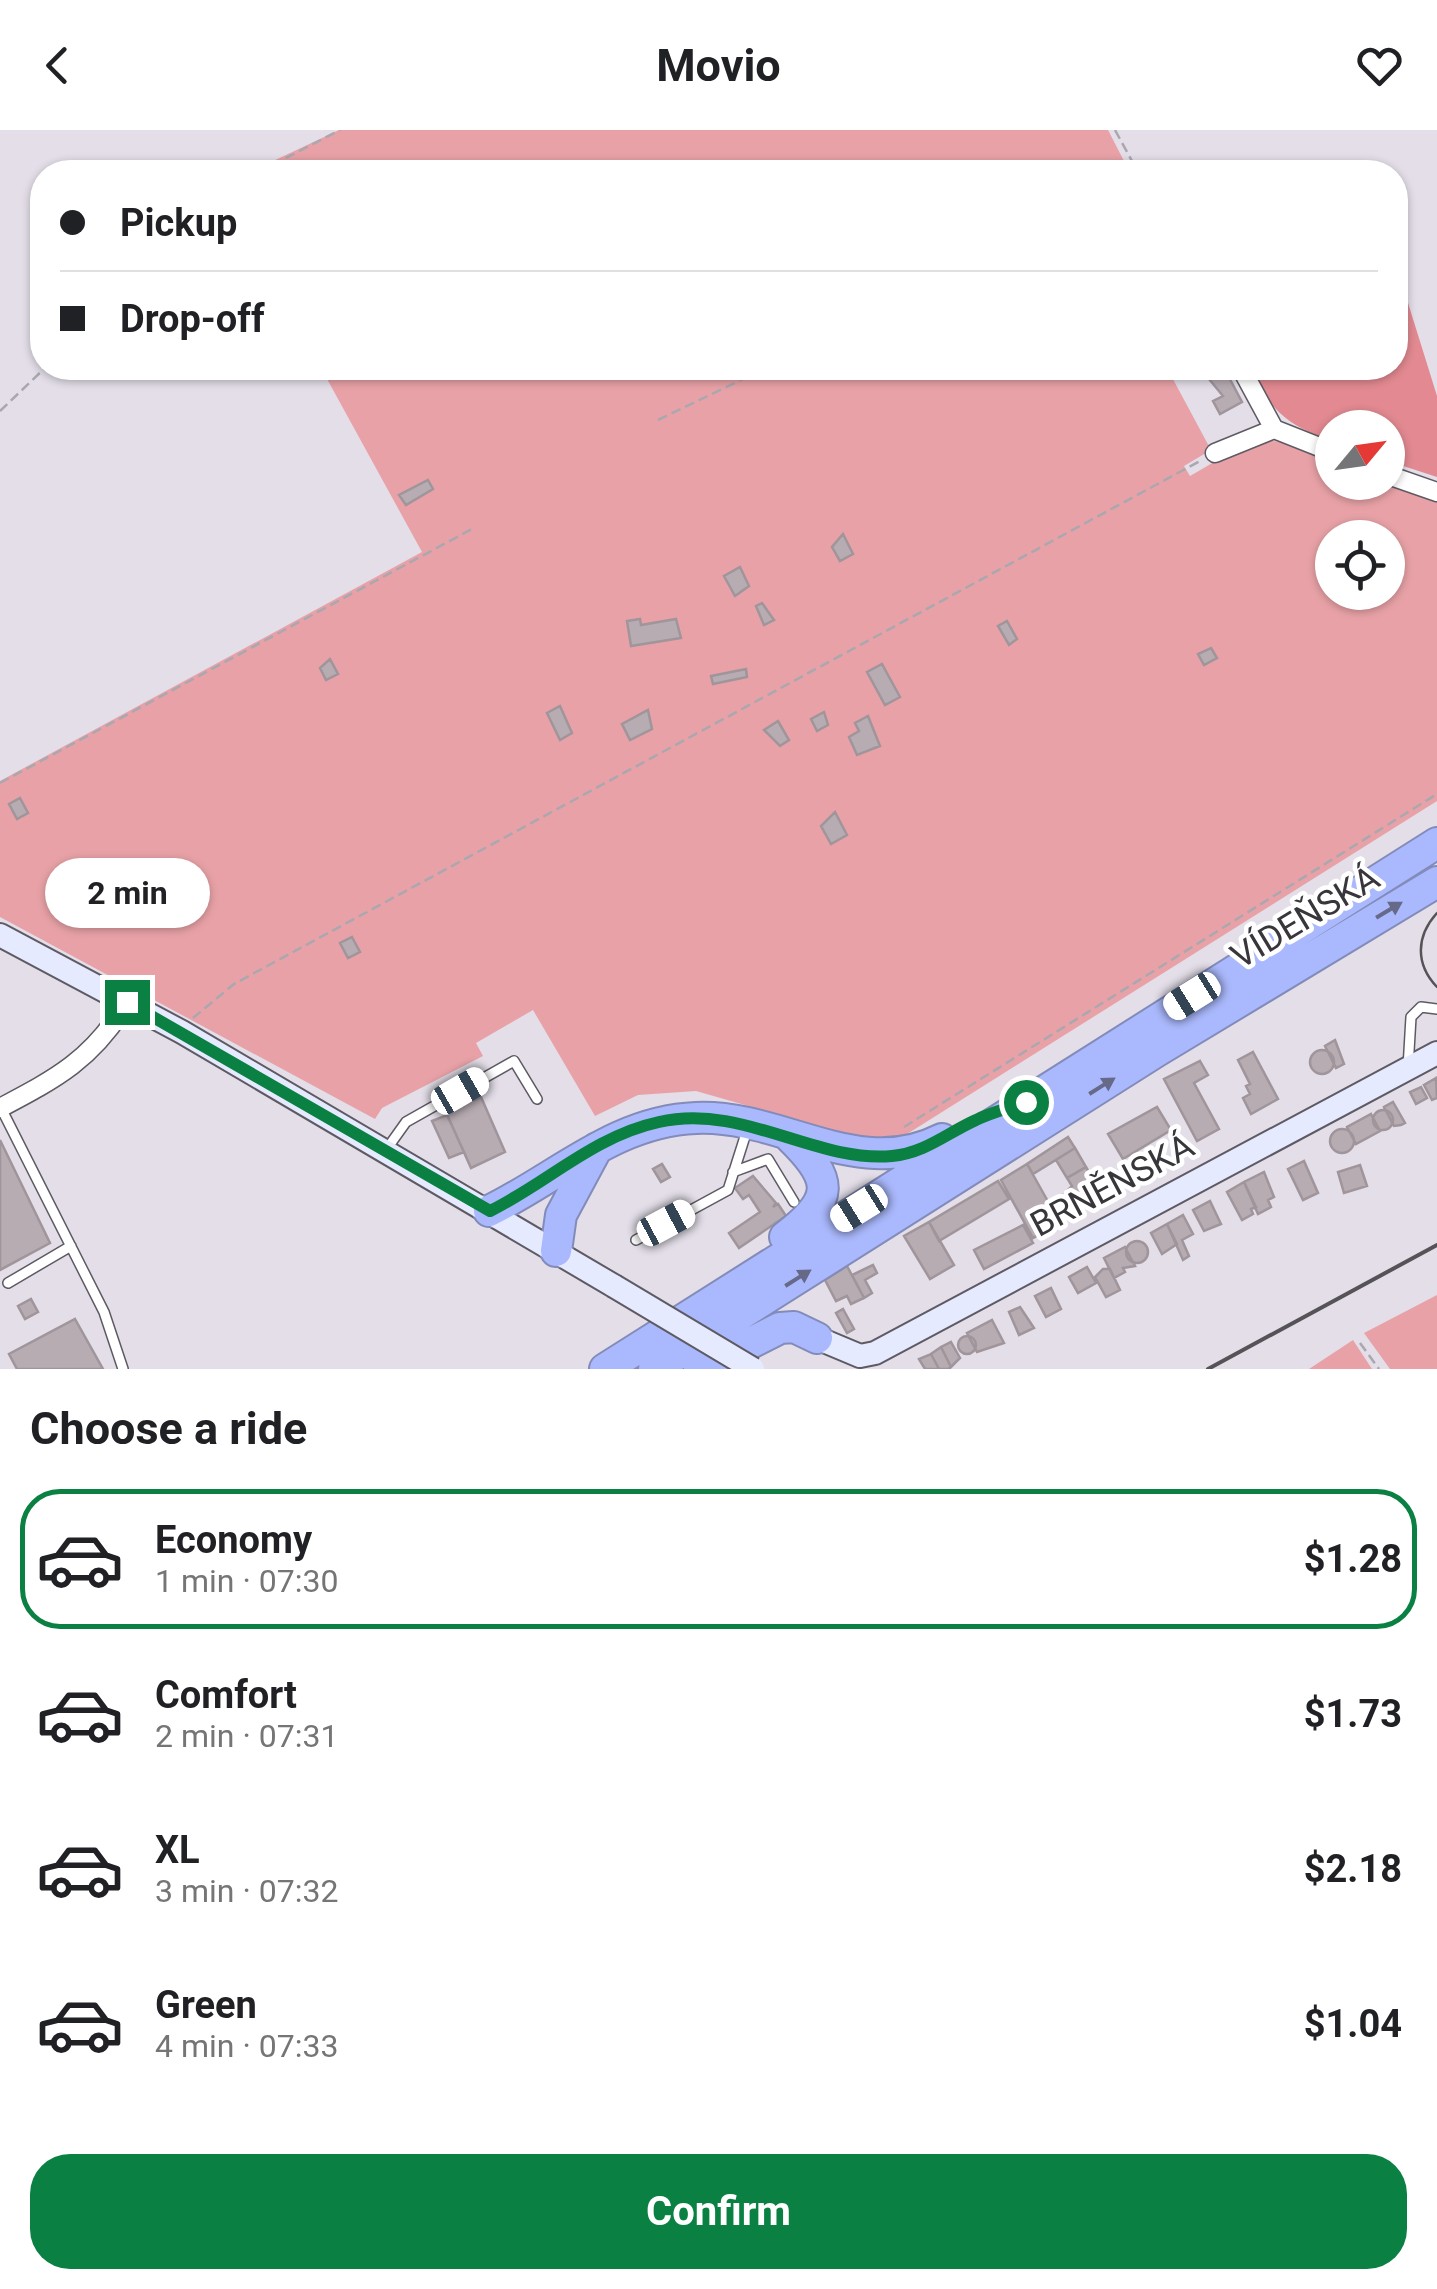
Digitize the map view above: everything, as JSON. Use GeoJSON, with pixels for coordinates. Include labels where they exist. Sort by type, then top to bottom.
{"type":"FeatureCollection","features":[{"type":"Feature","properties":{"kind":"highway","name":"VÍDEŇSKÁ"},"geometry":{"type":"LineString","coordinates":[[1026,1102],[1437,843]]}},
{"type":"Feature","properties":{"kind":"highway","name":"VÍDEŇSKÁ"},"geometry":{"type":"LineString","coordinates":[[654,1369],[1157,1051],[1437,882]]}},
{"type":"Feature","properties":{"kind":"highway"},"geometry":{"type":"LineString","coordinates":[[490,1211],[599,1146],[658,1122],[700,1117],[749,1124],[854,1153],[893,1156],[927,1147],[975,1120],[1026,1102]]}},
{"type":"Feature","properties":{"kind":"highway"},"geometry":{"type":"LineString","coordinates":[[605,1369],[1026,1102]]}},
{"type":"Feature","properties":{"kind":"highway"},"geometry":{"type":"LineString","coordinates":[[725,1293],[742,1268],[812,1217],[822,1199],[820,1169],[788,1135]]}},
{"type":"Feature","properties":{"kind":"highway"},"geometry":{"type":"LineString","coordinates":[[556,1251],[560,1215],[599,1146]]}},
{"type":"Feature","properties":{"kind":"highway"},"geometry":{"type":"LineString","coordinates":[[699,1369],[780,1328],[794,1327],[817,1338]]}},
{"type":"Feature","properties":{"kind":"main road"},"geometry":{"type":"LineString","coordinates":[[0,936],[182,1032],[753,1369]]}},
{"type":"Feature","properties":{"kind":"main road","name":"BRNĚNSKÁ"},"geometry":{"type":"LineString","coordinates":[[817,1338],[860,1356],[876,1353],[1437,1052]]}},
{"type":"Feature","properties":{"kind":"street"},"geometry":{"type":"LineString","coordinates":[[1248,380],[1274,428],[1315,445]]}},
{"type":"Feature","properties":{"kind":"street"},"geometry":{"type":"LineString","coordinates":[[1214,453],[1274,428]]}},
{"type":"Feature","properties":{"kind":"street"},"geometry":{"type":"LineString","coordinates":[[1405,480],[1437,492]]}},
{"type":"Feature","properties":{"kind":"street"},"geometry":{"type":"LineString","coordinates":[[1,1108],[72,1068],[100,1044],[127,1002]]}},
{"type":"Feature","properties":{"kind":"lane"},"geometry":{"type":"LineString","coordinates":[[1408,1069],[1410,1017],[1420,1007],[1437,1010]]}},
{"type":"Feature","properties":{"kind":"lane"},"geometry":{"type":"LineString","coordinates":[[386,1150],[406,1122],[514,1060],[537,1099]]}},
{"type":"Feature","properties":{"kind":"lane"},"geometry":{"type":"LineString","coordinates":[[1,1108],[104,1312],[122,1369]]}},
{"type":"Feature","properties":{"kind":"lane"},"geometry":{"type":"LineString","coordinates":[[636,1240],[728,1190],[749,1124]]}},
{"type":"Feature","properties":{"kind":"lane"},"geometry":{"type":"LineString","coordinates":[[733,1172],[768,1159],[794,1202]]}},
{"type":"Feature","properties":{"kind":"lane"},"geometry":{"type":"LineString","coordinates":[[8,1283],[71,1246]]}},
{"type":"Feature","properties":{"kind":"path"},"geometry":{"type":"LineString","coordinates":[[282,160],[340,130]]}},
{"type":"Feature","properties":{"kind":"path"},"geometry":{"type":"LineString","coordinates":[[1115,130],[1132,160]]}},
{"type":"Feature","properties":{"kind":"path"},"geometry":{"type":"LineString","coordinates":[[0,411],[33,380]]}},
{"type":"Feature","properties":{"kind":"path"},"geometry":{"type":"LineString","coordinates":[[658,420],[741,380]]}},
{"type":"Feature","properties":{"kind":"path"},"geometry":{"type":"LineString","coordinates":[[182,1032],[199,1010],[234,984],[1214,453]]}},
{"type":"Feature","properties":{"kind":"path"},"geometry":{"type":"LineString","coordinates":[[0,783],[472,529]]}},
{"type":"Feature","properties":{"kind":"path"},"geometry":{"type":"LineString","coordinates":[[902,1128],[1437,794]]}},
{"type":"Feature","properties":{"kind":"path"},"geometry":{"type":"LineString","coordinates":[[1360,1343],[1379,1369]]}},
{"type":"Feature","properties":{"kind":"shaded area"},"geometry":{"type":"Polygon","coordinates":[[[339,130],[1108,130],[1123,160],[275,160],[339,130]]]}},
{"type":"Feature","properties":{"kind":"shaded area"},"geometry":{"type":"Polygon","coordinates":[[[1408,303],[1437,396],[1437,477],[1405,467],[1405,410],[1315,410],[1315,434],[1291,422],[1273,406],[1256,380],[1408,380],[1408,303]]]}},
{"type":"Feature","properties":{"kind":"shaded area"},"geometry":{"type":"Polygon","coordinates":[[[328,380],[1173,380],[1211,450],[1184,466],[1190,476],[1245,445],[1272,441],[1315,452],[1315,500],[1405,500],[1405,488],[1437,498],[1437,801],[888,1146],[696,1091],[638,1095],[595,1116],[533,1010],[476,1043],[483,1056],[382,1108],[375,1119],[0,917],[0,781],[422,552],[328,380]]]}},
{"type":"Feature","properties":{"kind":"shaded area"},"geometry":{"type":"Polygon","coordinates":[[[1437,1295],[1437,1369],[1390,1369],[1364,1333],[1437,1295]]]}},
{"type":"Feature","properties":{"kind":"shaded area"},"geometry":{"type":"Polygon","coordinates":[[[1353,1340],[1372,1369],[1309,1369],[1353,1340]]]}},
{"type":"Feature","properties":{"kind":"building"},"geometry":{"type":"Polygon","coordinates":[[[1210,380],[1230,380],[1242,402],[1220,414],[1213,401],[1223,396],[1210,380]]]}},
{"type":"Feature","properties":{"kind":"building"},"geometry":{"type":"Polygon","coordinates":[[[428,480],[433,489],[406,505],[399,495],[428,480]]]}},
{"type":"Feature","properties":{"kind":"building"},"geometry":{"type":"Polygon","coordinates":[[[843,534],[853,554],[840,561],[832,547],[843,534]]]}},
{"type":"Feature","properties":{"kind":"building"},"geometry":{"type":"Polygon","coordinates":[[[740,567],[749,586],[735,596],[724,576],[740,567]]]}},
{"type":"Feature","properties":{"kind":"building"},"geometry":{"type":"Polygon","coordinates":[[[762,603],[774,620],[764,625],[756,606],[762,603]]]}},
{"type":"Feature","properties":{"kind":"building"},"geometry":{"type":"Polygon","coordinates":[[[640,619],[641,625],[676,619],[681,638],[631,646],[627,621],[640,619]]]}},
{"type":"Feature","properties":{"kind":"building"},"geometry":{"type":"Polygon","coordinates":[[[1007,621],[1017,639],[1009,645],[998,626],[1007,621]]]}},
{"type":"Feature","properties":{"kind":"building"},"geometry":{"type":"Polygon","coordinates":[[[1211,648],[1217,658],[1204,665],[1198,654],[1211,648]]]}},
{"type":"Feature","properties":{"kind":"building"},"geometry":{"type":"Polygon","coordinates":[[[330,659],[338,674],[326,680],[320,668],[330,659]]]}},
{"type":"Feature","properties":{"kind":"building"},"geometry":{"type":"Polygon","coordinates":[[[882,664],[900,697],[885,705],[867,672],[882,664]]]}},
{"type":"Feature","properties":{"kind":"building"},"geometry":{"type":"Polygon","coordinates":[[[746,669],[747,677],[713,684],[711,676],[746,669]]]}},
{"type":"Feature","properties":{"kind":"building"},"geometry":{"type":"Polygon","coordinates":[[[560,706],[572,733],[560,740],[547,713],[560,706]]]}},
{"type":"Feature","properties":{"kind":"building"},"geometry":{"type":"Polygon","coordinates":[[[648,710],[652,729],[630,740],[622,724],[648,710]]]}},
{"type":"Feature","properties":{"kind":"building"},"geometry":{"type":"Polygon","coordinates":[[[824,712],[828,725],[817,731],[811,719],[824,712]]]}},
{"type":"Feature","properties":{"kind":"building"},"geometry":{"type":"Polygon","coordinates":[[[868,716],[880,746],[857,755],[849,737],[859,731],[855,723],[868,716]]]}},
{"type":"Feature","properties":{"kind":"building"},"geometry":{"type":"Polygon","coordinates":[[[778,721],[789,740],[780,746],[764,730],[778,721]]]}},
{"type":"Feature","properties":{"kind":"building"},"geometry":{"type":"Polygon","coordinates":[[[20,798],[28,813],[17,819],[9,804],[20,798]]]}},
{"type":"Feature","properties":{"kind":"building"},"geometry":{"type":"Polygon","coordinates":[[[835,812],[847,835],[831,844],[821,826],[835,812]]]}},
{"type":"Feature","properties":{"kind":"building"},"geometry":{"type":"Polygon","coordinates":[[[352,937],[360,952],[348,958],[340,943],[352,937]]]}},
{"type":"Feature","properties":{"kind":"building"},"geometry":{"type":"Polygon","coordinates":[[[1335,1040],[1344,1064],[1336,1068],[1325,1046],[1335,1040]]]}},
{"type":"Feature","properties":{"kind":"building"},"geometry":{"type":"Polygon","coordinates":[[[1322,1050],[1331,1053],[1331,1071],[1322,1074],[1313,1071],[1310,1062],[1313,1053],[1322,1050]]]}},
{"type":"Feature","properties":{"kind":"building"},"geometry":{"type":"Polygon","coordinates":[[[1253,1052],[1278,1099],[1251,1114],[1243,1098],[1250,1094],[1246,1086],[1250,1084],[1238,1060],[1253,1052]]]}},
{"type":"Feature","properties":{"kind":"building"},"geometry":{"type":"Polygon","coordinates":[[[1200,1061],[1208,1075],[1194,1083],[1219,1129],[1197,1141],[1164,1079],[1200,1061]]]}},
{"type":"Feature","properties":{"kind":"building"},"geometry":{"type":"Polygon","coordinates":[[[1436,1078],[1437,1098],[1432,1100],[1424,1085],[1436,1078]]]}},
{"type":"Feature","properties":{"kind":"building"},"geometry":{"type":"Polygon","coordinates":[[[1421,1087],[1427,1098],[1416,1104],[1410,1092],[1421,1087]]]}},
{"type":"Feature","properties":{"kind":"building"},"geometry":{"type":"Polygon","coordinates":[[[481,1097],[505,1152],[471,1168],[446,1112],[481,1097]]]}},
{"type":"Feature","properties":{"kind":"building"},"geometry":{"type":"Polygon","coordinates":[[[1393,1102],[1405,1123],[1401,1125],[1394,1126],[1384,1107],[1393,1102]]]}},
{"type":"Feature","properties":{"kind":"building"},"geometry":{"type":"Polygon","coordinates":[[[1157,1107],[1171,1130],[1123,1159],[1108,1134],[1157,1107]]]}},
{"type":"Feature","properties":{"kind":"building"},"geometry":{"type":"Polygon","coordinates":[[[1383,1110],[1393,1120],[1383,1130],[1373,1120],[1383,1110]]]}},
{"type":"Feature","properties":{"kind":"building"},"geometry":{"type":"Polygon","coordinates":[[[1371,1114],[1380,1131],[1356,1144],[1347,1127],[1371,1114]]]}},
{"type":"Feature","properties":{"kind":"building"},"geometry":{"type":"Polygon","coordinates":[[[447,1115],[464,1152],[449,1158],[432,1121],[447,1115]]]}},
{"type":"Feature","properties":{"kind":"building"},"geometry":{"type":"Polygon","coordinates":[[[1342,1129],[1354,1141],[1342,1153],[1330,1141],[1342,1129]]]}},
{"type":"Feature","properties":{"kind":"building"},"geometry":{"type":"Polygon","coordinates":[[[1068,1137],[1075,1148],[1033,1174],[1027,1164],[1068,1137]]]}},
{"type":"Feature","properties":{"kind":"building"},"geometry":{"type":"Polygon","coordinates":[[[0,1140],[50,1243],[0,1270],[0,1140]]]}},
{"type":"Feature","properties":{"kind":"building"},"geometry":{"type":"Polygon","coordinates":[[[1075,1148],[1086,1167],[1067,1178],[1056,1160],[1075,1148]]]}},
{"type":"Feature","properties":{"kind":"building"},"geometry":{"type":"Polygon","coordinates":[[[1304,1161],[1318,1193],[1303,1200],[1288,1169],[1304,1161]]]}},
{"type":"Feature","properties":{"kind":"building"},"geometry":{"type":"Polygon","coordinates":[[[662,1164],[670,1177],[661,1182],[653,1169],[662,1164]]]}},
{"type":"Feature","properties":{"kind":"building"},"geometry":{"type":"Polygon","coordinates":[[[1027,1164],[1060,1223],[1033,1238],[1001,1180],[1027,1164]]]}},
{"type":"Feature","properties":{"kind":"building"},"geometry":{"type":"Polygon","coordinates":[[[1360,1165],[1367,1186],[1344,1193],[1338,1172],[1360,1165]]]}},
{"type":"Feature","properties":{"kind":"building"},"geometry":{"type":"Polygon","coordinates":[[[1086,1167],[1103,1196],[1075,1213],[1064,1194],[1072,1186],[1067,1178],[1086,1167]]]}},
{"type":"Feature","properties":{"kind":"building"},"geometry":{"type":"Polygon","coordinates":[[[1264,1172],[1274,1197],[1268,1200],[1271,1207],[1258,1214],[1244,1182],[1264,1172]]]}},
{"type":"Feature","properties":{"kind":"building"},"geometry":{"type":"Polygon","coordinates":[[[753,1176],[776,1203],[773,1207],[778,1204],[786,1216],[739,1248],[729,1233],[760,1212],[749,1195],[743,1199],[735,1188],[753,1176]]]}},
{"type":"Feature","properties":{"kind":"building"},"geometry":{"type":"Polygon","coordinates":[[[998,1181],[1009,1199],[939,1241],[929,1222],[998,1181]]]}},
{"type":"Feature","properties":{"kind":"building"},"geometry":{"type":"Polygon","coordinates":[[[1244,1182],[1256,1207],[1251,1209],[1253,1214],[1242,1220],[1227,1192],[1244,1182]]]}},
{"type":"Feature","properties":{"kind":"building"},"geometry":{"type":"Polygon","coordinates":[[[1210,1201],[1221,1224],[1204,1231],[1193,1210],[1210,1201]]]}},
{"type":"Feature","properties":{"kind":"building"},"geometry":{"type":"Polygon","coordinates":[[[1183,1215],[1193,1234],[1182,1240],[1189,1256],[1183,1260],[1167,1224],[1183,1215]]]}},
{"type":"Feature","properties":{"kind":"building"},"geometry":{"type":"Polygon","coordinates":[[[929,1222],[954,1265],[930,1279],[904,1236],[929,1222]]]}},
{"type":"Feature","properties":{"kind":"building"},"geometry":{"type":"Polygon","coordinates":[[[1167,1224],[1177,1244],[1162,1254],[1151,1233],[1167,1224]]]}},
{"type":"Feature","properties":{"kind":"building"},"geometry":{"type":"Polygon","coordinates":[[[1023,1225],[1033,1243],[984,1269],[974,1250],[1023,1225]]]}},
{"type":"Feature","properties":{"kind":"building"},"geometry":{"type":"Polygon","coordinates":[[[1137,1241],[1145,1244],[1145,1260],[1137,1263],[1129,1260],[1126,1252],[1129,1244],[1137,1241]]]}},
{"type":"Feature","properties":{"kind":"building"},"geometry":{"type":"Polygon","coordinates":[[[1125,1247],[1135,1266],[1123,1268],[1125,1272],[1114,1278],[1104,1258],[1125,1247]]]}},
{"type":"Feature","properties":{"kind":"building"},"geometry":{"type":"Polygon","coordinates":[[[873,1265],[877,1273],[865,1280],[872,1293],[864,1298],[852,1275],[873,1265]]]}},
{"type":"Feature","properties":{"kind":"building"},"geometry":{"type":"Polygon","coordinates":[[[847,1266],[864,1298],[851,1304],[847,1296],[836,1301],[825,1280],[847,1266]]]}},
{"type":"Feature","properties":{"kind":"building"},"geometry":{"type":"Polygon","coordinates":[[[1087,1267],[1096,1283],[1078,1293],[1069,1277],[1087,1267]]]}},
{"type":"Feature","properties":{"kind":"building"},"geometry":{"type":"Polygon","coordinates":[[[1103,1269],[1110,1269],[1120,1290],[1106,1297],[1095,1277],[1103,1269]]]}},
{"type":"Feature","properties":{"kind":"building"},"geometry":{"type":"Polygon","coordinates":[[[1051,1288],[1061,1309],[1046,1317],[1035,1296],[1051,1288]]]}},
{"type":"Feature","properties":{"kind":"building"},"geometry":{"type":"Polygon","coordinates":[[[31,1299],[38,1312],[25,1319],[18,1306],[31,1299]]]}},
{"type":"Feature","properties":{"kind":"building"},"geometry":{"type":"Polygon","coordinates":[[[1020,1307],[1034,1328],[1019,1335],[1009,1312],[1020,1307]]]}},
{"type":"Feature","properties":{"kind":"building"},"geometry":{"type":"Polygon","coordinates":[[[843,1309],[854,1329],[847,1333],[836,1313],[843,1309]]]}},
{"type":"Feature","properties":{"kind":"building"},"geometry":{"type":"Polygon","coordinates":[[[75,1319],[103,1369],[17,1369],[9,1354],[75,1319]]]}},
{"type":"Feature","properties":{"kind":"building"},"geometry":{"type":"Polygon","coordinates":[[[992,1320],[1004,1343],[977,1352],[967,1333],[992,1320]]]}},
{"type":"Feature","properties":{"kind":"building"},"geometry":{"type":"Polygon","coordinates":[[[967,1336],[976,1345],[967,1354],[958,1345],[967,1336]]]}},
{"type":"Feature","properties":{"kind":"building"},"geometry":{"type":"Polygon","coordinates":[[[951,1342],[960,1358],[951,1367],[941,1347],[951,1342]]]}},
{"type":"Feature","properties":{"kind":"building"},"geometry":{"type":"Polygon","coordinates":[[[941,1347],[951,1367],[948,1369],[939,1369],[931,1354],[941,1347]]]}},
{"type":"Feature","properties":{"kind":"building"},"geometry":{"type":"Polygon","coordinates":[[[931,1354],[939,1369],[925,1369],[919,1359],[931,1354]]]}},
{"type":"Feature","properties":{"kind":"tram line"},"geometry":{"type":"LineString","coordinates":[[1437,913],[1425,931],[1421,950],[1425,969],[1437,987]]}},
{"type":"Feature","properties":{"kind":"railway"},"geometry":{"type":"LineString","coordinates":[[1208,1369],[1437,1245]]}},
{"type":"Feature","properties":{"kind":"route"},"geometry":{"type":"LineString","coordinates":[[127,1002],[490,1211],[566,1162],[658,1122],[700,1117],[749,1124],[854,1153],[893,1156],[927,1147],[975,1120],[1026,1102]]}}]}
